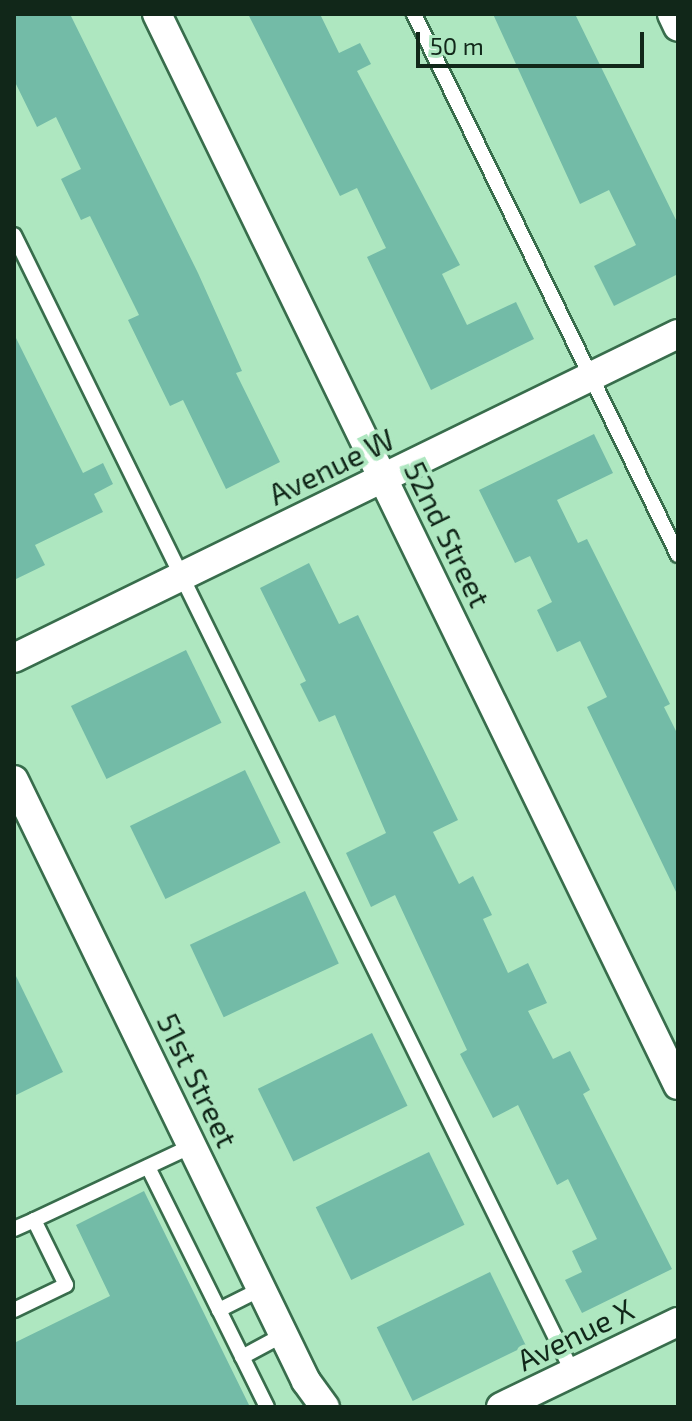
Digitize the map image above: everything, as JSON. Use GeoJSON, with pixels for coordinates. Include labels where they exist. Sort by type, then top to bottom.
{"type":"FeatureCollection","features":[{"type":"Feature","properties":{"kind":"street","name":"52nd Street"},"geometry":{"type":"LineString","coordinates":[[157,14],[678,1085]]}},
{"type":"Feature","properties":{"kind":"street"},"geometry":{"type":"LineString","coordinates":[[672,14],[678,27]]}},
{"type":"Feature","properties":{"kind":"street","name":"Avenue W"},"geometry":{"type":"LineString","coordinates":[[14,658],[678,334]]}},
{"type":"Feature","properties":{"kind":"street","name":"51st Street"},"geometry":{"type":"LineString","coordinates":[[14,780],[283,1335],[322,1406]]}},
{"type":"Feature","properties":{"kind":"street","name":"Avenue X"},"geometry":{"type":"LineString","coordinates":[[501,1407],[678,1322]]}},
{"type":"Feature","properties":{"kind":"lane"},"geometry":{"type":"LineString","coordinates":[[414,14],[678,555]]}},
{"type":"Feature","properties":{"kind":"lane"},"geometry":{"type":"LineString","coordinates":[[14,235],[184,575],[573,1373]]}},
{"type":"Feature","properties":{"kind":"lane"},"geometry":{"type":"LineString","coordinates":[[14,1229],[192,1146]]}},
{"type":"Feature","properties":{"kind":"lane"},"geometry":{"type":"LineString","coordinates":[[148,1167],[267,1407]]}},
{"type":"Feature","properties":{"kind":"lane"},"geometry":{"type":"LineString","coordinates":[[14,1310],[66,1285],[34,1220]]}},
{"type":"Feature","properties":{"kind":"lane"},"geometry":{"type":"LineString","coordinates":[[219,1310],[261,1289]]}},
{"type":"Feature","properties":{"kind":"lane"},"geometry":{"type":"LineString","coordinates":[[242,1357],[283,1335]]}},
{"type":"Feature","properties":{"kind":"building"},"geometry":{"type":"Polygon","coordinates":[[[14,14],[70,14],[198,273],[242,371],[236,373],[280,462],[226,489],[183,400],[170,406],[128,320],[139,315],[90,216],[81,220],[61,179],[81,169],[56,117],[37,127],[14,80],[14,14]]]}},
{"type":"Feature","properties":{"kind":"building"},"geometry":{"type":"Polygon","coordinates":[[[248,14],[320,14],[339,53],[360,43],[371,64],[357,71],[460,265],[442,274],[467,325],[516,302],[534,339],[431,390],[367,257],[386,248],[357,188],[340,196],[248,14]]]}},
{"type":"Feature","properties":{"kind":"building"},"geometry":{"type":"Polygon","coordinates":[[[493,14],[575,14],[678,224],[678,274],[614,306],[594,266],[636,245],[609,190],[580,204],[493,14]]]}},
{"type":"Feature","properties":{"kind":"building"},"geometry":{"type":"Polygon","coordinates":[[[14,334],[83,473],[103,463],[113,484],[94,494],[103,512],[35,545],[45,565],[14,580],[14,334]]]}},
{"type":"Feature","properties":{"kind":"building"},"geometry":{"type":"Polygon","coordinates":[[[594,434],[613,473],[557,500],[578,543],[587,539],[670,704],[664,707],[678,735],[678,896],[587,707],[607,697],[580,641],[557,652],[537,610],[552,602],[530,556],[515,563],[479,490],[594,434]]]}},
{"type":"Feature","properties":{"kind":"building"},"geometry":{"type":"Polygon","coordinates":[[[309,563],[339,624],[358,615],[458,820],[433,832],[459,884],[473,876],[492,915],[483,919],[508,973],[528,963],[547,1003],[528,1011],[553,1059],[570,1051],[590,1090],[583,1094],[672,1269],[582,1313],[565,1280],[582,1272],[572,1251],[597,1239],[568,1179],[557,1185],[518,1105],[493,1118],[460,1054],[467,1050],[395,895],[371,907],[346,853],[386,833],[335,715],[319,722],[300,684],[306,681],[260,588],[309,563]]]}},
{"type":"Feature","properties":{"kind":"building"},"geometry":{"type":"Polygon","coordinates":[[[186,650],[222,723],[106,779],[71,706],[186,650]]]}},
{"type":"Feature","properties":{"kind":"building"},"geometry":{"type":"Polygon","coordinates":[[[245,770],[281,843],[165,899],[130,826],[245,770]]]}},
{"type":"Feature","properties":{"kind":"building"},"geometry":{"type":"Polygon","coordinates":[[[305,891],[339,964],[224,1017],[190,945],[305,891]]]}},
{"type":"Feature","properties":{"kind":"building"},"geometry":{"type":"Polygon","coordinates":[[[14,972],[63,1072],[14,1096],[14,972]]]}},
{"type":"Feature","properties":{"kind":"building"},"geometry":{"type":"Polygon","coordinates":[[[372,1033],[408,1106],[293,1161],[258,1089],[372,1033]]]}},
{"type":"Feature","properties":{"kind":"building"},"geometry":{"type":"Polygon","coordinates":[[[429,1152],[465,1225],[351,1280],[316,1207],[429,1152]]]}},
{"type":"Feature","properties":{"kind":"building"},"geometry":{"type":"Polygon","coordinates":[[[144,1191],[250,1407],[14,1407],[14,1343],[110,1296],[76,1225],[144,1191]]]}},
{"type":"Feature","properties":{"kind":"building"},"geometry":{"type":"Polygon","coordinates":[[[490,1272],[526,1346],[413,1401],[377,1327],[490,1272]]]}}]}
